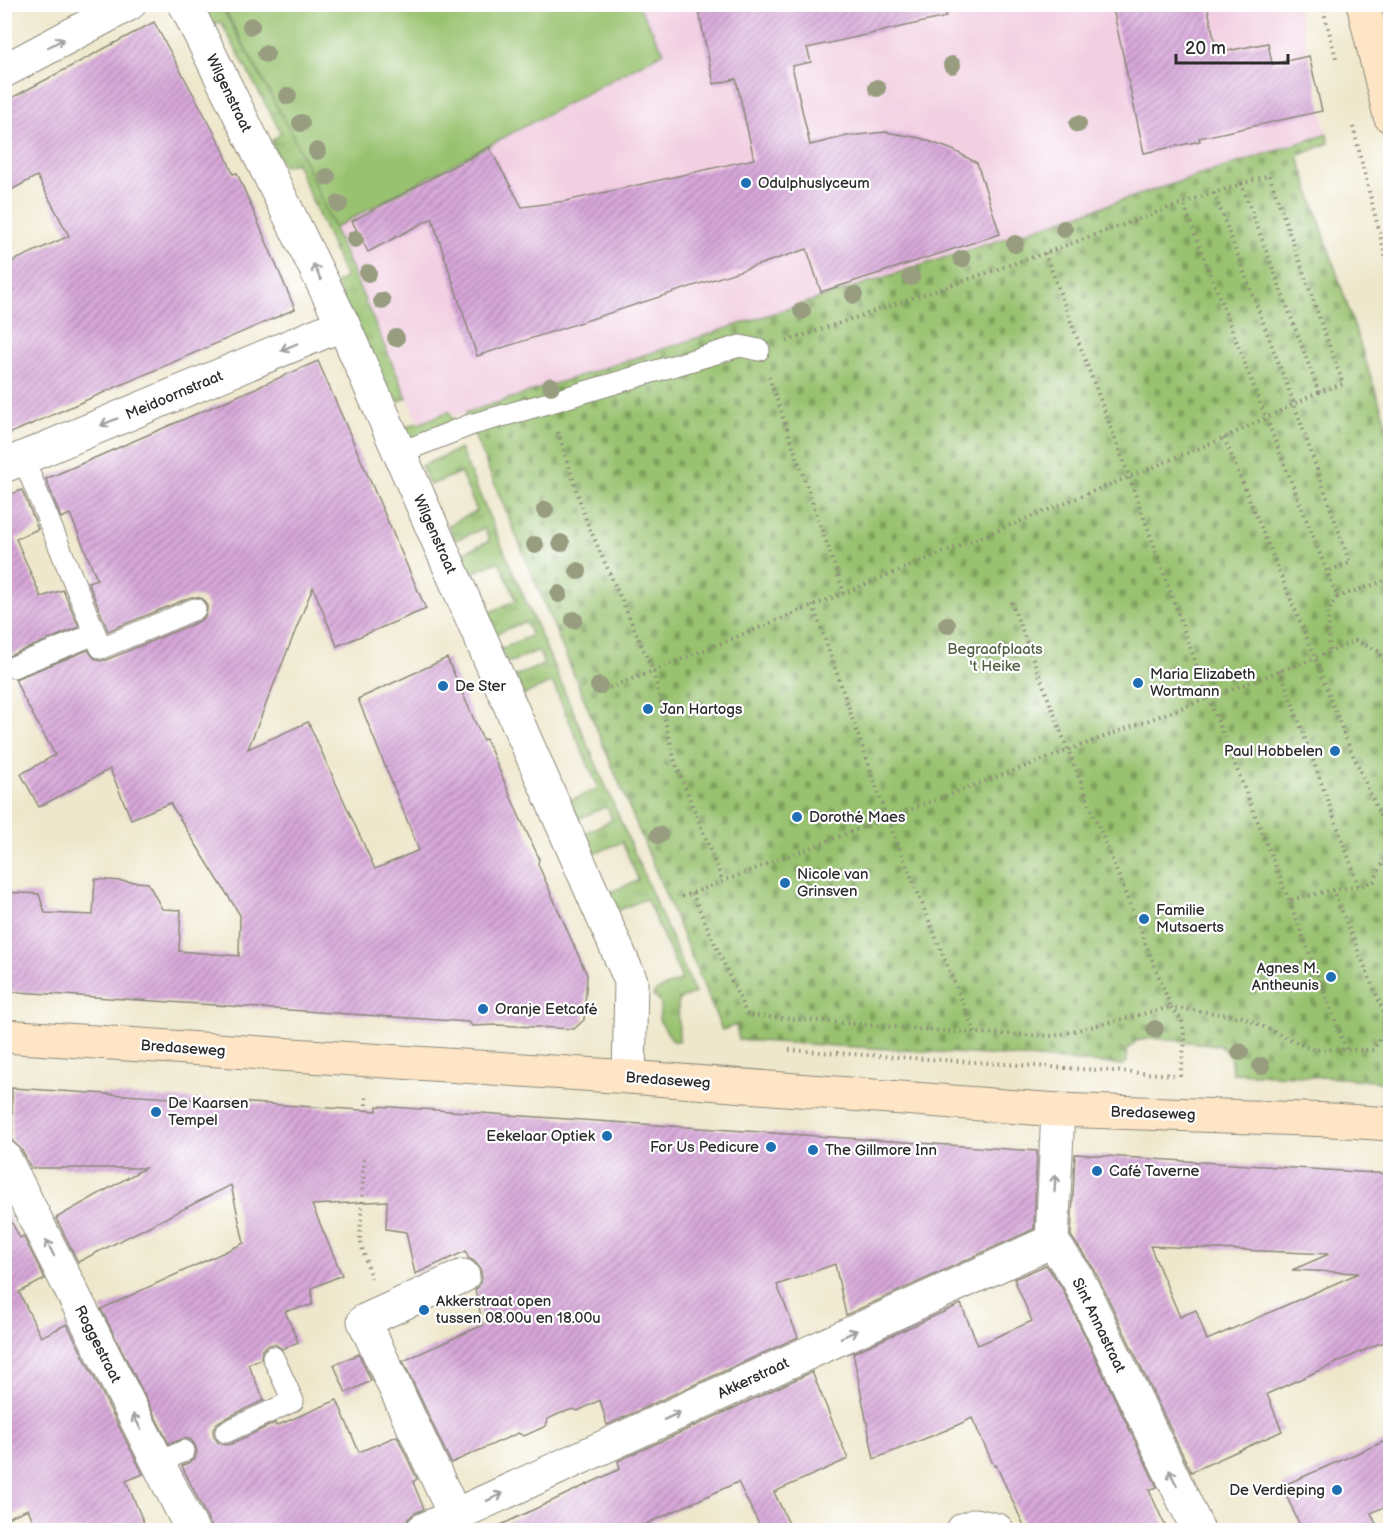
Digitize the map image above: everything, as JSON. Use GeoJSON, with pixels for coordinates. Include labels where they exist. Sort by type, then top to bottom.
{"type":"FeatureCollection","features":[{"type":"Feature","properties":{"kind":"street"},"geometry":{"type":"LineString","coordinates":[[4,70],[129,4]]}},
{"type":"Feature","properties":{"kind":"street","name":"Wilgenstraat"},"geometry":{"type":"LineString","coordinates":[[185,4],[343,324],[631,981],[629,1077]]}},
{"type":"Feature","properties":{"kind":"street"},"geometry":{"type":"LineString","coordinates":[[1363,4],[1390,116]]}},
{"type":"Feature","properties":{"kind":"street","name":"Meidoornstraat"},"geometry":{"type":"LineString","coordinates":[[14,462],[343,324]]}},
{"type":"Feature","properties":{"kind":"street","name":"Bredaseweg"},"geometry":{"type":"LineString","coordinates":[[4,1036],[629,1077],[1058,1110],[1390,1124]]}},
{"type":"Feature","properties":{"kind":"street"},"geometry":{"type":"LineString","coordinates":[[1052,1241],[1058,1110]]}},
{"type":"Feature","properties":{"kind":"street","name":"Bredaseweg"},"geometry":{"type":"LineString","coordinates":[[1332,1120],[1390,1110]]}},
{"type":"Feature","properties":{"kind":"street","name":"Roggestraat"},"geometry":{"type":"LineString","coordinates":[[4,1157],[171,1457],[192,1530]]}},
{"type":"Feature","properties":{"kind":"street","name":"Akkerstraat"},"geometry":{"type":"LineString","coordinates":[[423,1530],[1052,1241]]}},
{"type":"Feature","properties":{"kind":"street","name":"Sint Annastraat"},"geometry":{"type":"LineString","coordinates":[[1052,1241],[1077,1277],[1198,1530]]}},
{"type":"Feature","properties":{"kind":"street"},"geometry":{"type":"LineString","coordinates":[[455,1516],[364,1321],[463,1276]]}},
{"type":"Feature","properties":{"kind":"street"},"geometry":{"type":"LineString","coordinates":[[963,1530],[976,1525],[997,1530]]}},
{"type":"Feature","properties":{"kind":"lane"},"geometry":{"type":"LineString","coordinates":[[399,453],[470,425],[740,346],[759,350]]}},
{"type":"Feature","properties":{"kind":"lane"},"geometry":{"type":"LineString","coordinates":[[14,462],[101,648],[195,609]]}},
{"type":"Feature","properties":{"kind":"lane"},"geometry":{"type":"LineString","coordinates":[[13,667],[95,634]]}},
{"type":"Feature","properties":{"kind":"lane"},"geometry":{"type":"LineString","coordinates":[[226,1431],[292,1401],[273,1358]]}},
{"type":"Feature","properties":{"kind":"path"},"geometry":{"type":"LineString","coordinates":[[1322,4],[1339,72]]}},
{"type":"Feature","properties":{"kind":"path"},"geometry":{"type":"LineString","coordinates":[[1351,117],[1390,275]]}},
{"type":"Feature","properties":{"kind":"path"},"geometry":{"type":"LineString","coordinates":[[598,692],[652,671],[844,593],[1129,476],[1224,438],[1319,392],[1343,384],[1269,175],[1183,203],[1045,254],[759,350],[844,593]]}},
{"type":"Feature","properties":{"kind":"path"},"geometry":{"type":"LineString","coordinates":[[1241,183],[1319,392]]}},
{"type":"Feature","properties":{"kind":"path"},"geometry":{"type":"LineString","coordinates":[[1214,193],[1294,404],[1350,563],[1328,571]]}},
{"type":"Feature","properties":{"kind":"path"},"geometry":{"type":"LineString","coordinates":[[1183,203],[1338,597]]}},
{"type":"Feature","properties":{"kind":"path"},"geometry":{"type":"LineString","coordinates":[[1045,254],[1129,476],[1208,697],[1346,1049]]}},
{"type":"Feature","properties":{"kind":"path"},"geometry":{"type":"LineString","coordinates":[[548,403],[586,520],[652,671],[675,762],[723,882]]}},
{"type":"Feature","properties":{"kind":"path"},"geometry":{"type":"LineString","coordinates":[[1224,438],[1346,739],[1390,837]]}},
{"type":"Feature","properties":{"kind":"path"},"geometry":{"type":"LineString","coordinates":[[1329,652],[1328,611],[1338,597],[1390,579]]}},
{"type":"Feature","properties":{"kind":"path"},"geometry":{"type":"LineString","coordinates":[[782,1050],[1180,1076],[1185,1041],[1182,1020],[1171,1007],[1010,599]]}},
{"type":"Feature","properties":{"kind":"path"},"geometry":{"type":"LineString","coordinates":[[813,605],[887,818],[975,1033]]}},
{"type":"Feature","properties":{"kind":"path"},"geometry":{"type":"LineString","coordinates":[[682,897],[1355,641],[1379,651],[1390,672]]}},
{"type":"Feature","properties":{"kind":"path"},"geometry":{"type":"LineString","coordinates":[[1280,670],[1359,886]]}},
{"type":"Feature","properties":{"kind":"path"},"geometry":{"type":"LineString","coordinates":[[1289,900],[1374,881],[1390,848]]}},
{"type":"Feature","properties":{"kind":"path"},"geometry":{"type":"LineString","coordinates":[[692,893],[747,1015],[975,1033],[1054,1036],[1171,1007],[1242,1017],[1311,1049],[1373,1050],[1382,1035],[1384,1013],[1333,890]]}},
{"type":"Feature","properties":{"kind":"path"},"geometry":{"type":"LineString","coordinates":[[364,1159],[360,1240],[381,1313]]}},
{"type":"Feature","properties":{"kind":"shaded area","name":"Odulphuslyceum"},"geometry":{"type":"Polygon","coordinates":[[[224,5],[1297,5],[1327,134],[465,413],[454,416],[450,409],[419,423],[294,138],[224,5]]]}},
{"type":"Feature","properties":{"kind":"green space"},"geometry":{"type":"Polygon","coordinates":[[[195,5],[222,5],[294,136],[407,398],[394,404],[335,283],[345,276],[296,163],[283,166],[271,142],[281,133],[221,22],[210,26],[195,5]]]}},
{"type":"Feature","properties":{"kind":"green space"},"geometry":{"type":"Polygon","coordinates":[[[224,5],[638,5],[664,52],[334,228],[294,138],[224,5]]]}},
{"type":"Feature","properties":{"kind":"green space","name":"Begraafplaats 't Heike"},"geometry":{"type":"Polygon","coordinates":[[[1327,134],[1329,143],[1298,156],[1390,435],[1390,1083],[1343,1078],[1232,1073],[1230,1056],[1218,1045],[1152,1038],[1136,1041],[1126,1051],[1127,1062],[1123,1065],[739,1040],[736,1025],[722,1030],[465,413],[1327,134]]]}},
{"type":"Feature","properties":{"kind":"green space"},"geometry":{"type":"Polygon","coordinates":[[[449,411],[456,425],[412,444],[404,428],[449,411]]]}},
{"type":"Feature","properties":{"kind":"green space"},"geometry":{"type":"Polygon","coordinates":[[[460,449],[695,993],[678,1000],[679,1041],[673,1041],[659,1020],[661,1004],[653,995],[657,990],[681,980],[681,977],[647,900],[617,911],[609,894],[638,879],[622,842],[593,854],[583,834],[612,820],[605,807],[578,819],[570,801],[598,787],[553,684],[550,683],[523,695],[515,676],[543,665],[539,652],[508,663],[501,649],[531,634],[524,622],[495,634],[486,614],[516,600],[500,563],[469,574],[460,554],[489,539],[484,528],[456,540],[448,525],[477,511],[461,474],[430,485],[421,466],[460,449]]]}},
{"type":"Feature","properties":{"kind":"building"},"geometry":{"type":"Polygon","coordinates":[[[697,4],[944,4],[946,17],[807,48],[811,62],[792,66],[810,145],[847,136],[886,132],[920,138],[953,150],[977,163],[1000,234],[821,292],[807,249],[477,356],[432,218],[368,252],[352,221],[489,147],[522,207],[566,201],[754,159],[736,79],[714,84],[697,4]]]}},
{"type":"Feature","properties":{"kind":"building"},"geometry":{"type":"Polygon","coordinates":[[[1112,4],[1207,4],[1217,53],[1268,43],[1272,64],[1309,56],[1322,111],[1199,138],[1200,141],[1144,153],[1112,4]]]}},
{"type":"Feature","properties":{"kind":"building"},"geometry":{"type":"Polygon","coordinates":[[[154,22],[222,147],[233,174],[237,173],[295,309],[4,436],[4,265],[69,236],[37,176],[4,194],[4,102],[154,22]]]}},
{"type":"Feature","properties":{"kind":"building"},"geometry":{"type":"Polygon","coordinates":[[[318,361],[426,609],[337,646],[313,587],[248,749],[308,722],[375,869],[419,850],[358,699],[447,658],[539,858],[538,864],[587,975],[584,1020],[574,1029],[472,1026],[469,1022],[4,991],[4,892],[39,894],[45,913],[93,915],[95,879],[148,883],[162,909],[181,910],[179,951],[239,956],[240,915],[170,803],[131,819],[110,769],[39,807],[21,774],[55,755],[15,679],[88,650],[94,658],[100,661],[106,660],[200,621],[205,617],[207,611],[207,605],[203,599],[191,597],[108,631],[88,582],[97,579],[70,514],[61,518],[46,479],[318,361]]]}},
{"type":"Feature","properties":{"kind":"building"},"geometry":{"type":"Polygon","coordinates":[[[22,490],[38,529],[16,539],[41,597],[63,590],[79,627],[4,658],[4,497],[22,490]]]}},
{"type":"Feature","properties":{"kind":"building"},"geometry":{"type":"Polygon","coordinates":[[[12,1088],[377,1111],[377,1106],[1037,1151],[1034,1229],[846,1315],[835,1264],[777,1285],[798,1337],[607,1425],[600,1400],[578,1411],[573,1409],[548,1419],[546,1426],[524,1436],[518,1433],[451,1463],[403,1361],[483,1325],[475,1290],[482,1278],[480,1268],[468,1258],[466,1251],[415,1274],[406,1232],[386,1229],[387,1201],[312,1205],[342,1275],[312,1288],[312,1305],[285,1311],[298,1342],[282,1349],[275,1344],[268,1345],[262,1350],[261,1359],[248,1364],[264,1400],[220,1421],[213,1430],[214,1437],[219,1443],[231,1444],[275,1423],[276,1426],[337,1400],[359,1452],[397,1436],[417,1479],[413,1482],[424,1509],[408,1519],[405,1530],[213,1530],[182,1466],[195,1458],[197,1452],[195,1445],[191,1440],[185,1438],[169,1444],[101,1309],[244,1243],[231,1185],[78,1262],[56,1218],[145,1168],[31,1168],[21,1149],[12,1141],[12,1088]]]}},
{"type":"Feature","properties":{"kind":"building"},"geometry":{"type":"Polygon","coordinates":[[[1075,1154],[1390,1174],[1390,1341],[1378,1344],[1267,1394],[1282,1431],[1191,1472],[1094,1269],[1071,1236],[1075,1154]],[[1150,1246],[1180,1317],[1196,1310],[1207,1340],[1359,1273],[1292,1270],[1329,1254],[1150,1246]]]}},
{"type":"Feature","properties":{"kind":"building"},"geometry":{"type":"Polygon","coordinates":[[[4,1208],[20,1238],[23,1236],[45,1279],[19,1292],[41,1337],[67,1324],[143,1474],[126,1481],[147,1530],[37,1530],[28,1509],[4,1519],[4,1208]]]}},
{"type":"Feature","properties":{"kind":"building"},"geometry":{"type":"Polygon","coordinates":[[[1046,1265],[1061,1286],[1157,1487],[1149,1490],[1167,1530],[1026,1530],[972,1418],[874,1459],[853,1353],[961,1304],[978,1345],[1032,1321],[1014,1279],[1046,1265]]]}},
{"type":"Feature","properties":{"kind":"building"},"geometry":{"type":"Polygon","coordinates":[[[359,1354],[371,1381],[346,1393],[334,1365],[359,1354]]]}},
{"type":"Feature","properties":{"kind":"building"},"geometry":{"type":"Polygon","coordinates":[[[812,1372],[848,1459],[774,1492],[792,1530],[762,1530],[738,1482],[633,1530],[490,1530],[620,1469],[618,1461],[812,1372]]]}},
{"type":"Feature","properties":{"kind":"building","name":"De Verdieping"},"geometry":{"type":"Polygon","coordinates":[[[1390,1439],[1390,1504],[1371,1513],[1379,1530],[1302,1530],[1282,1486],[1390,1439]]]}},
{"type":"Feature","properties":{"kind":"place","name":"Odulphuslyceum"},"geometry":{"type":"Point","coordinates":[746,183]}},
{"type":"Feature","properties":{"kind":"place","name":"Maria Elizabeth Wortmann"},"geometry":{"type":"Point","coordinates":[1138,683]}},
{"type":"Feature","properties":{"kind":"place","name":"De Ster"},"geometry":{"type":"Point","coordinates":[443,686]}},
{"type":"Feature","properties":{"kind":"place","name":"Jan Hartogs"},"geometry":{"type":"Point","coordinates":[648,709]}},
{"type":"Feature","properties":{"kind":"place","name":"Paul Hobbelen"},"geometry":{"type":"Point","coordinates":[1335,751]}},
{"type":"Feature","properties":{"kind":"place","name":"Dorothé Maes"},"geometry":{"type":"Point","coordinates":[797,817]}},
{"type":"Feature","properties":{"kind":"place","name":"Nicole van Grinsven"},"geometry":{"type":"Point","coordinates":[785,883]}},
{"type":"Feature","properties":{"kind":"place","name":"Familie Mutsaerts"},"geometry":{"type":"Point","coordinates":[1144,919]}},
{"type":"Feature","properties":{"kind":"place","name":"Agnes M. Antheunis"},"geometry":{"type":"Point","coordinates":[1331,977]}},
{"type":"Feature","properties":{"kind":"place","name":"Oranje Eetcafé"},"geometry":{"type":"Point","coordinates":[483,1009]}},
{"type":"Feature","properties":{"kind":"place","name":"De Kaarsen Tempel"},"geometry":{"type":"Point","coordinates":[156,1112]}},
{"type":"Feature","properties":{"kind":"place","name":"Eekelaar Optiek"},"geometry":{"type":"Point","coordinates":[607,1136]}},
{"type":"Feature","properties":{"kind":"place","name":"For Us Pedicure"},"geometry":{"type":"Point","coordinates":[771,1147]}},
{"type":"Feature","properties":{"kind":"place","name":"The Gillmore Inn"},"geometry":{"type":"Point","coordinates":[813,1150]}},
{"type":"Feature","properties":{"kind":"place","name":"Café Taverne"},"geometry":{"type":"Point","coordinates":[1097,1171]}},
{"type":"Feature","properties":{"kind":"place","name":"Akkerstraat open tussen 08.00u en 18.00u"},"geometry":{"type":"Point","coordinates":[424,1310]}},
{"type":"Feature","properties":{"kind":"place","name":"De Verdieping"},"geometry":{"type":"Point","coordinates":[1337,1490]}}]}
